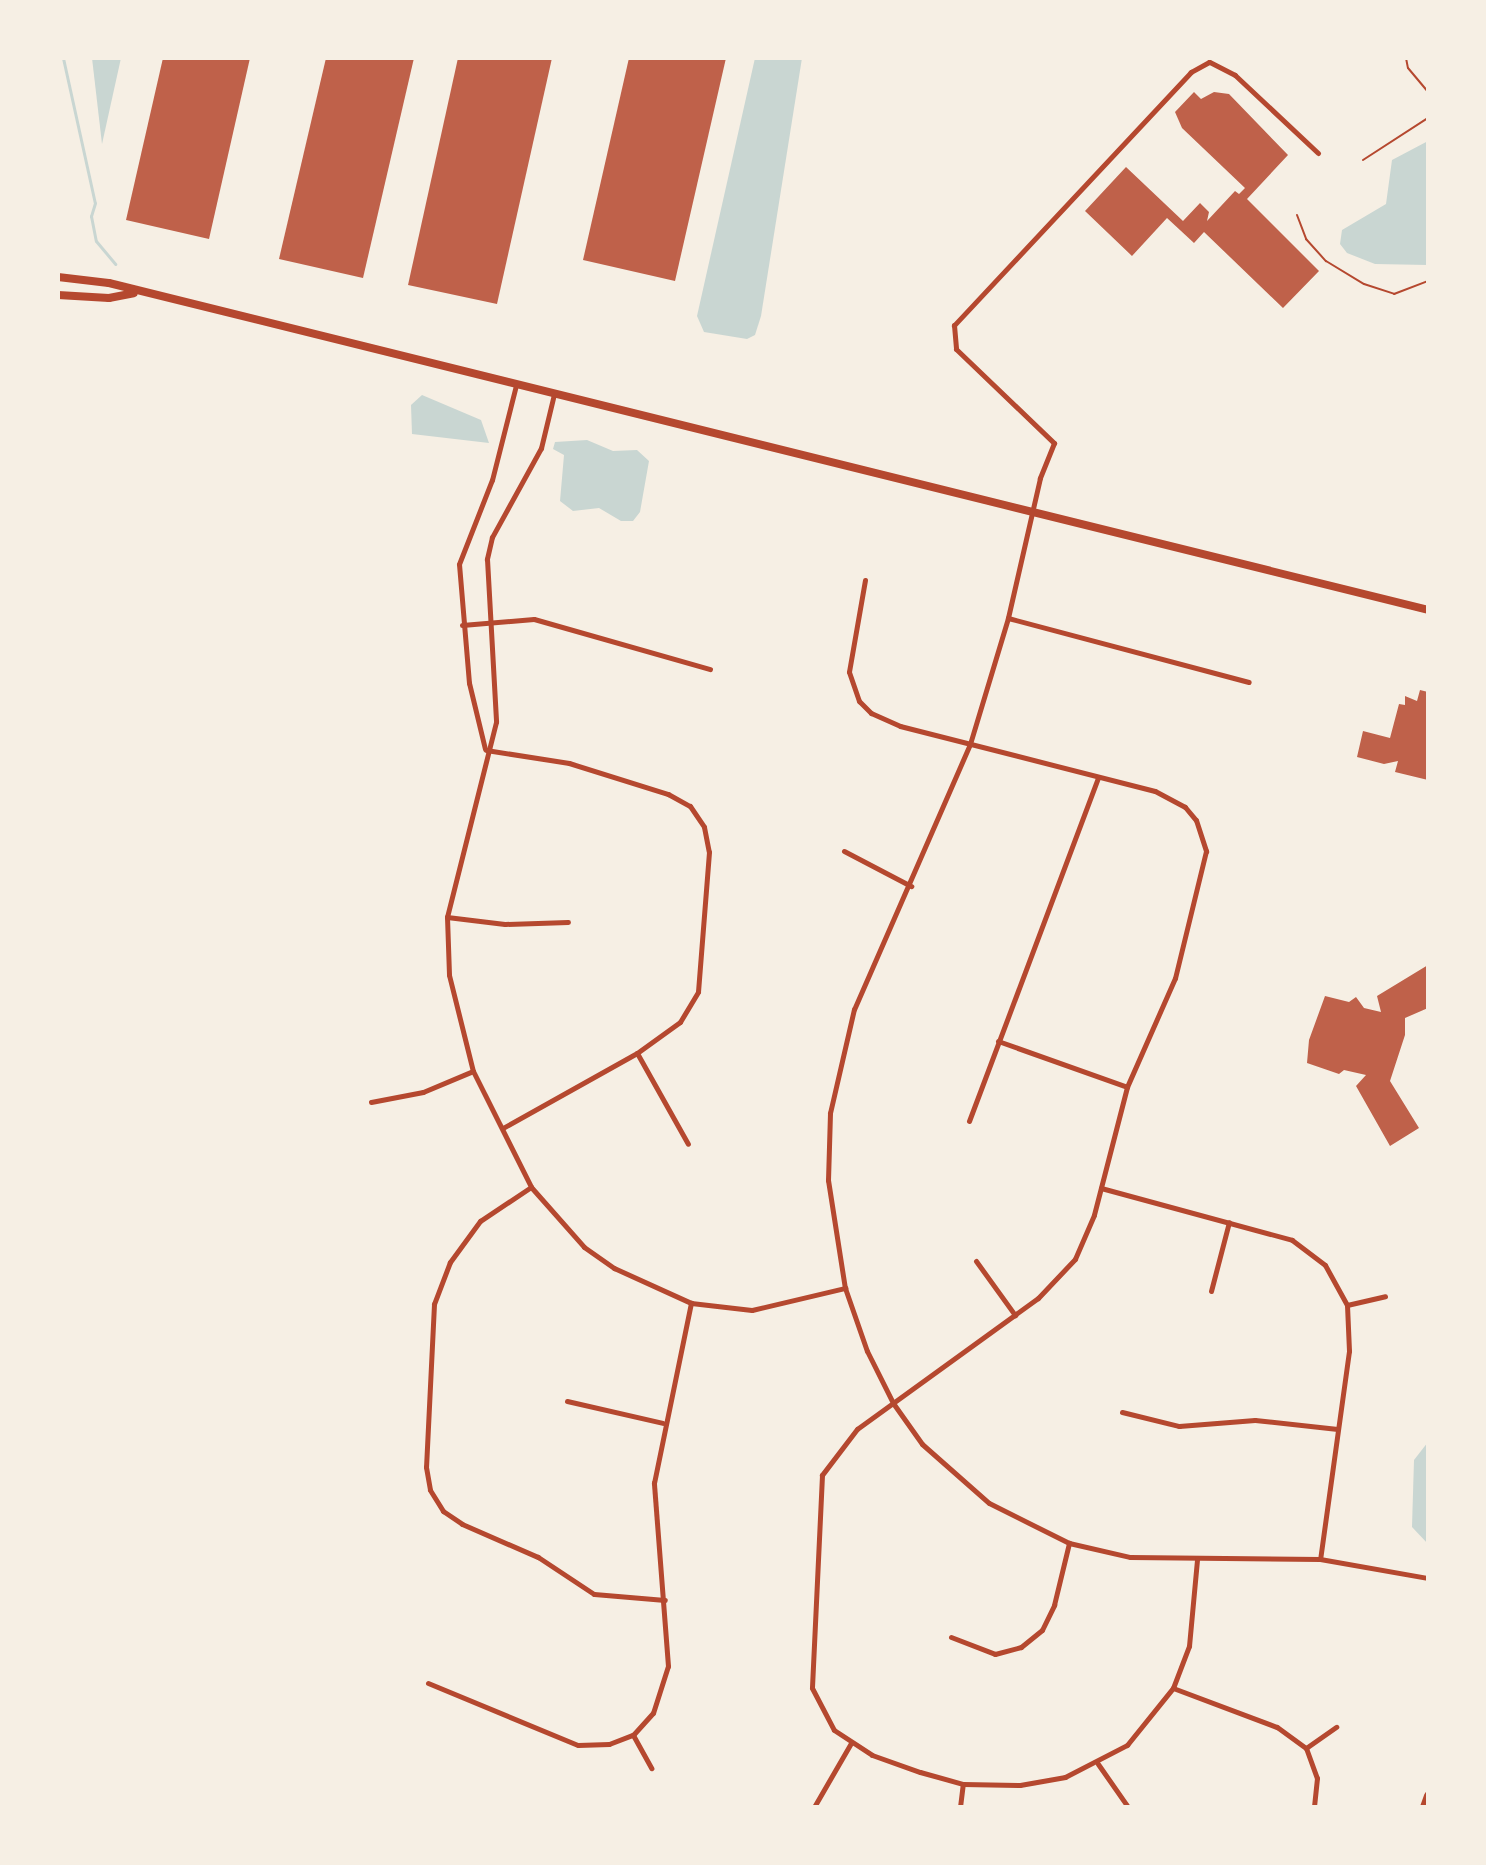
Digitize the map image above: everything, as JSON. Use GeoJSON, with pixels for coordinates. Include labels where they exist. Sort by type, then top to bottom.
{"type":"FeatureCollection","features":[{"type":"Feature","properties":{"kind":"main road"},"geometry":{"type":"LineString","coordinates":[[58,277],[109,283],[135,293],[1428,610]]}},
{"type":"Feature","properties":{"kind":"main road"},"geometry":{"type":"LineString","coordinates":[[58,295],[109,298],[135,293]]}},
{"type":"Feature","properties":{"kind":"main road"},"geometry":{"type":"LineString","coordinates":[[1424,1807],[1428,1796]]}},
{"type":"Feature","properties":{"kind":"street"},"geometry":{"type":"LineString","coordinates":[[1318,153],[1235,75],[1209,62],[1191,72],[964,309],[951,337],[956,349],[1054,443],[1033,513],[1008,618],[970,744],[911,886],[854,1009],[837,1069],[828,1180],[845,1288],[867,1351],[893,1403],[959,1481],[1030,1527],[1069,1543],[1130,1557],[1320,1559],[1428,1578]]}},
{"type":"Feature","properties":{"kind":"street"},"geometry":{"type":"LineString","coordinates":[[486,750],[462,625],[459,564],[492,480],[516,385]]}},
{"type":"Feature","properties":{"kind":"street"},"geometry":{"type":"LineString","coordinates":[[554,394],[541,448],[492,537],[484,582],[497,693],[496,722],[486,750],[447,917],[449,975],[473,1071],[531,1187],[584,1247],[614,1268],[691,1303],[752,1310],[845,1288]]}},
{"type":"Feature","properties":{"kind":"street"},"geometry":{"type":"LineString","coordinates":[[865,580],[849,672],[859,701],[883,720],[1155,791],[1185,807],[1196,820],[1206,851],[1175,978],[1127,1087],[1101,1188],[1075,1259],[1058,1282],[893,1403],[834,1453],[818,1496],[812,1688],[834,1730],[851,1743],[920,1772],[963,1784],[1047,1782],[1098,1764],[1127,1745],[1173,1688],[1189,1646],[1197,1559]]}},
{"type":"Feature","properties":{"kind":"street"},"geometry":{"type":"LineString","coordinates":[[1008,618],[1249,682]]}},
{"type":"Feature","properties":{"kind":"street"},"geometry":{"type":"LineString","coordinates":[[462,625],[534,619],[561,624],[710,669]]}},
{"type":"Feature","properties":{"kind":"street"},"geometry":{"type":"LineString","coordinates":[[486,750],[569,763],[668,794],[690,806],[704,827],[709,852],[698,992],[680,1022],[637,1053],[503,1128]]}},
{"type":"Feature","properties":{"kind":"street"},"geometry":{"type":"LineString","coordinates":[[969,1121],[1098,777]]}},
{"type":"Feature","properties":{"kind":"street"},"geometry":{"type":"LineString","coordinates":[[844,851],[911,886]]}},
{"type":"Feature","properties":{"kind":"street"},"geometry":{"type":"LineString","coordinates":[[447,917],[505,924],[568,922]]}},
{"type":"Feature","properties":{"kind":"street"},"geometry":{"type":"LineString","coordinates":[[998,1041],[1127,1087]]}},
{"type":"Feature","properties":{"kind":"street"},"geometry":{"type":"LineString","coordinates":[[637,1053],[688,1144]]}},
{"type":"Feature","properties":{"kind":"street"},"geometry":{"type":"LineString","coordinates":[[371,1102],[423,1092],[473,1071]]}},
{"type":"Feature","properties":{"kind":"street"},"geometry":{"type":"LineString","coordinates":[[531,1187],[480,1221],[450,1262],[434,1304],[426,1467],[430,1490],[443,1511],[462,1524],[538,1557],[594,1594],[665,1600]]}},
{"type":"Feature","properties":{"kind":"street"},"geometry":{"type":"LineString","coordinates":[[1101,1188],[1292,1240],[1325,1265],[1347,1305],[1349,1351],[1320,1559]]}},
{"type":"Feature","properties":{"kind":"street"},"geometry":{"type":"LineString","coordinates":[[1211,1291],[1229,1222]]}},
{"type":"Feature","properties":{"kind":"street"},"geometry":{"type":"LineString","coordinates":[[976,1261],[1015,1315]]}},
{"type":"Feature","properties":{"kind":"street"},"geometry":{"type":"LineString","coordinates":[[1347,1305],[1385,1296]]}},
{"type":"Feature","properties":{"kind":"street"},"geometry":{"type":"LineString","coordinates":[[428,1683],[578,1745],[609,1744],[633,1735],[653,1713],[667,1684],[665,1600],[654,1483],[663,1423],[691,1303]]}},
{"type":"Feature","properties":{"kind":"street"},"geometry":{"type":"LineString","coordinates":[[567,1401],[663,1423]]}},
{"type":"Feature","properties":{"kind":"street"},"geometry":{"type":"LineString","coordinates":[[1122,1412],[1179,1426],[1255,1420],[1338,1429]]}},
{"type":"Feature","properties":{"kind":"street"},"geometry":{"type":"LineString","coordinates":[[951,1637],[995,1654],[1021,1647],[1042,1630],[1054,1605],[1069,1543]]}},
{"type":"Feature","properties":{"kind":"street"},"geometry":{"type":"LineString","coordinates":[[1173,1688],[1277,1727],[1306,1748],[1317,1778],[1314,1807]]}},
{"type":"Feature","properties":{"kind":"street"},"geometry":{"type":"LineString","coordinates":[[1306,1748],[1336,1727]]}},
{"type":"Feature","properties":{"kind":"street"},"geometry":{"type":"LineString","coordinates":[[633,1735],[651,1768]]}},
{"type":"Feature","properties":{"kind":"street"},"geometry":{"type":"LineString","coordinates":[[814,1807],[851,1743]]}},
{"type":"Feature","properties":{"kind":"street"},"geometry":{"type":"LineString","coordinates":[[1098,1764],[1119,1802],[1128,1807]]}},
{"type":"Feature","properties":{"kind":"street"},"geometry":{"type":"LineString","coordinates":[[960,1807],[963,1784]]}},
{"type":"Feature","properties":{"kind":"path"},"geometry":{"type":"LineString","coordinates":[[1406,58],[1408,68],[1428,92]]}},
{"type":"Feature","properties":{"kind":"path"},"geometry":{"type":"LineString","coordinates":[[1363,160],[1428,118]]}},
{"type":"Feature","properties":{"kind":"path"},"geometry":{"type":"LineString","coordinates":[[1297,215],[1306,239],[1326,261],[1359,282],[1394,294],[1428,281]]}},
{"type":"Feature","properties":{"kind":"shaded area"},"geometry":{"type":"Polygon","coordinates":[[[92,58],[121,58],[102,144],[92,58]]]}},
{"type":"Feature","properties":{"kind":"shaded area"},"geometry":{"type":"Polygon","coordinates":[[[755,58],[802,58],[761,316],[755,335],[747,339],[704,332],[697,316],[755,58]]]}},
{"type":"Feature","properties":{"kind":"shaded area"},"geometry":{"type":"Polygon","coordinates":[[[1428,141],[1428,265],[1375,264],[1347,253],[1340,244],[1342,230],[1386,204],[1392,160],[1428,141]]]}},
{"type":"Feature","properties":{"kind":"shaded area"},"geometry":{"type":"Polygon","coordinates":[[[422,395],[481,420],[489,443],[412,434],[411,405],[422,395]]]}},
{"type":"Feature","properties":{"kind":"shaded area"},"geometry":{"type":"Polygon","coordinates":[[[587,440],[613,451],[637,450],[649,461],[640,512],[633,521],[621,521],[599,508],[573,511],[560,501],[564,455],[553,449],[555,442],[587,440]]]}},
{"type":"Feature","properties":{"kind":"shaded area"},"geometry":{"type":"Polygon","coordinates":[[[1428,1442],[1428,1544],[1412,1527],[1414,1460],[1428,1442]]]}},
{"type":"Feature","properties":{"kind":"building"},"geometry":{"type":"Polygon","coordinates":[[[163,58],[250,58],[209,239],[126,220],[163,58]]]}},
{"type":"Feature","properties":{"kind":"building"},"geometry":{"type":"Polygon","coordinates":[[[326,58],[414,58],[363,278],[279,259],[326,58]]]}},
{"type":"Feature","properties":{"kind":"building"},"geometry":{"type":"Polygon","coordinates":[[[458,58],[552,58],[497,304],[408,285],[458,58]]]}},
{"type":"Feature","properties":{"kind":"building"},"geometry":{"type":"Polygon","coordinates":[[[629,58],[726,58],[675,281],[583,260],[629,58]]]}},
{"type":"Feature","properties":{"kind":"building"},"geometry":{"type":"Polygon","coordinates":[[[1194,92],[1201,99],[1214,92],[1229,94],[1288,155],[1247,199],[1319,271],[1283,308],[1204,232],[1194,243],[1167,218],[1132,256],[1085,211],[1126,167],[1183,221],[1200,203],[1209,212],[1207,221],[1235,191],[1239,194],[1245,188],[1182,128],[1175,112],[1194,92]]]}},
{"type":"Feature","properties":{"kind":"building"},"geometry":{"type":"Polygon","coordinates":[[[1420,690],[1428,692],[1428,780],[1395,772],[1398,761],[1384,764],[1357,757],[1363,731],[1390,738],[1399,704],[1405,705],[1405,696],[1417,701],[1420,690]]]}},
{"type":"Feature","properties":{"kind":"building"},"geometry":{"type":"Polygon","coordinates":[[[1428,965],[1428,1008],[1405,1018],[1405,1035],[1390,1081],[1419,1128],[1390,1146],[1356,1086],[1366,1075],[1344,1070],[1339,1074],[1307,1063],[1309,1040],[1325,996],[1349,1002],[1356,997],[1364,1008],[1381,1012],[1377,996],[1428,965]]]}},
{"type":"Feature","properties":{"kind":"waterway"},"geometry":{"type":"LineString","coordinates":[[63,58],[95,203],[91,216],[96,241],[115,264]]}}]}
